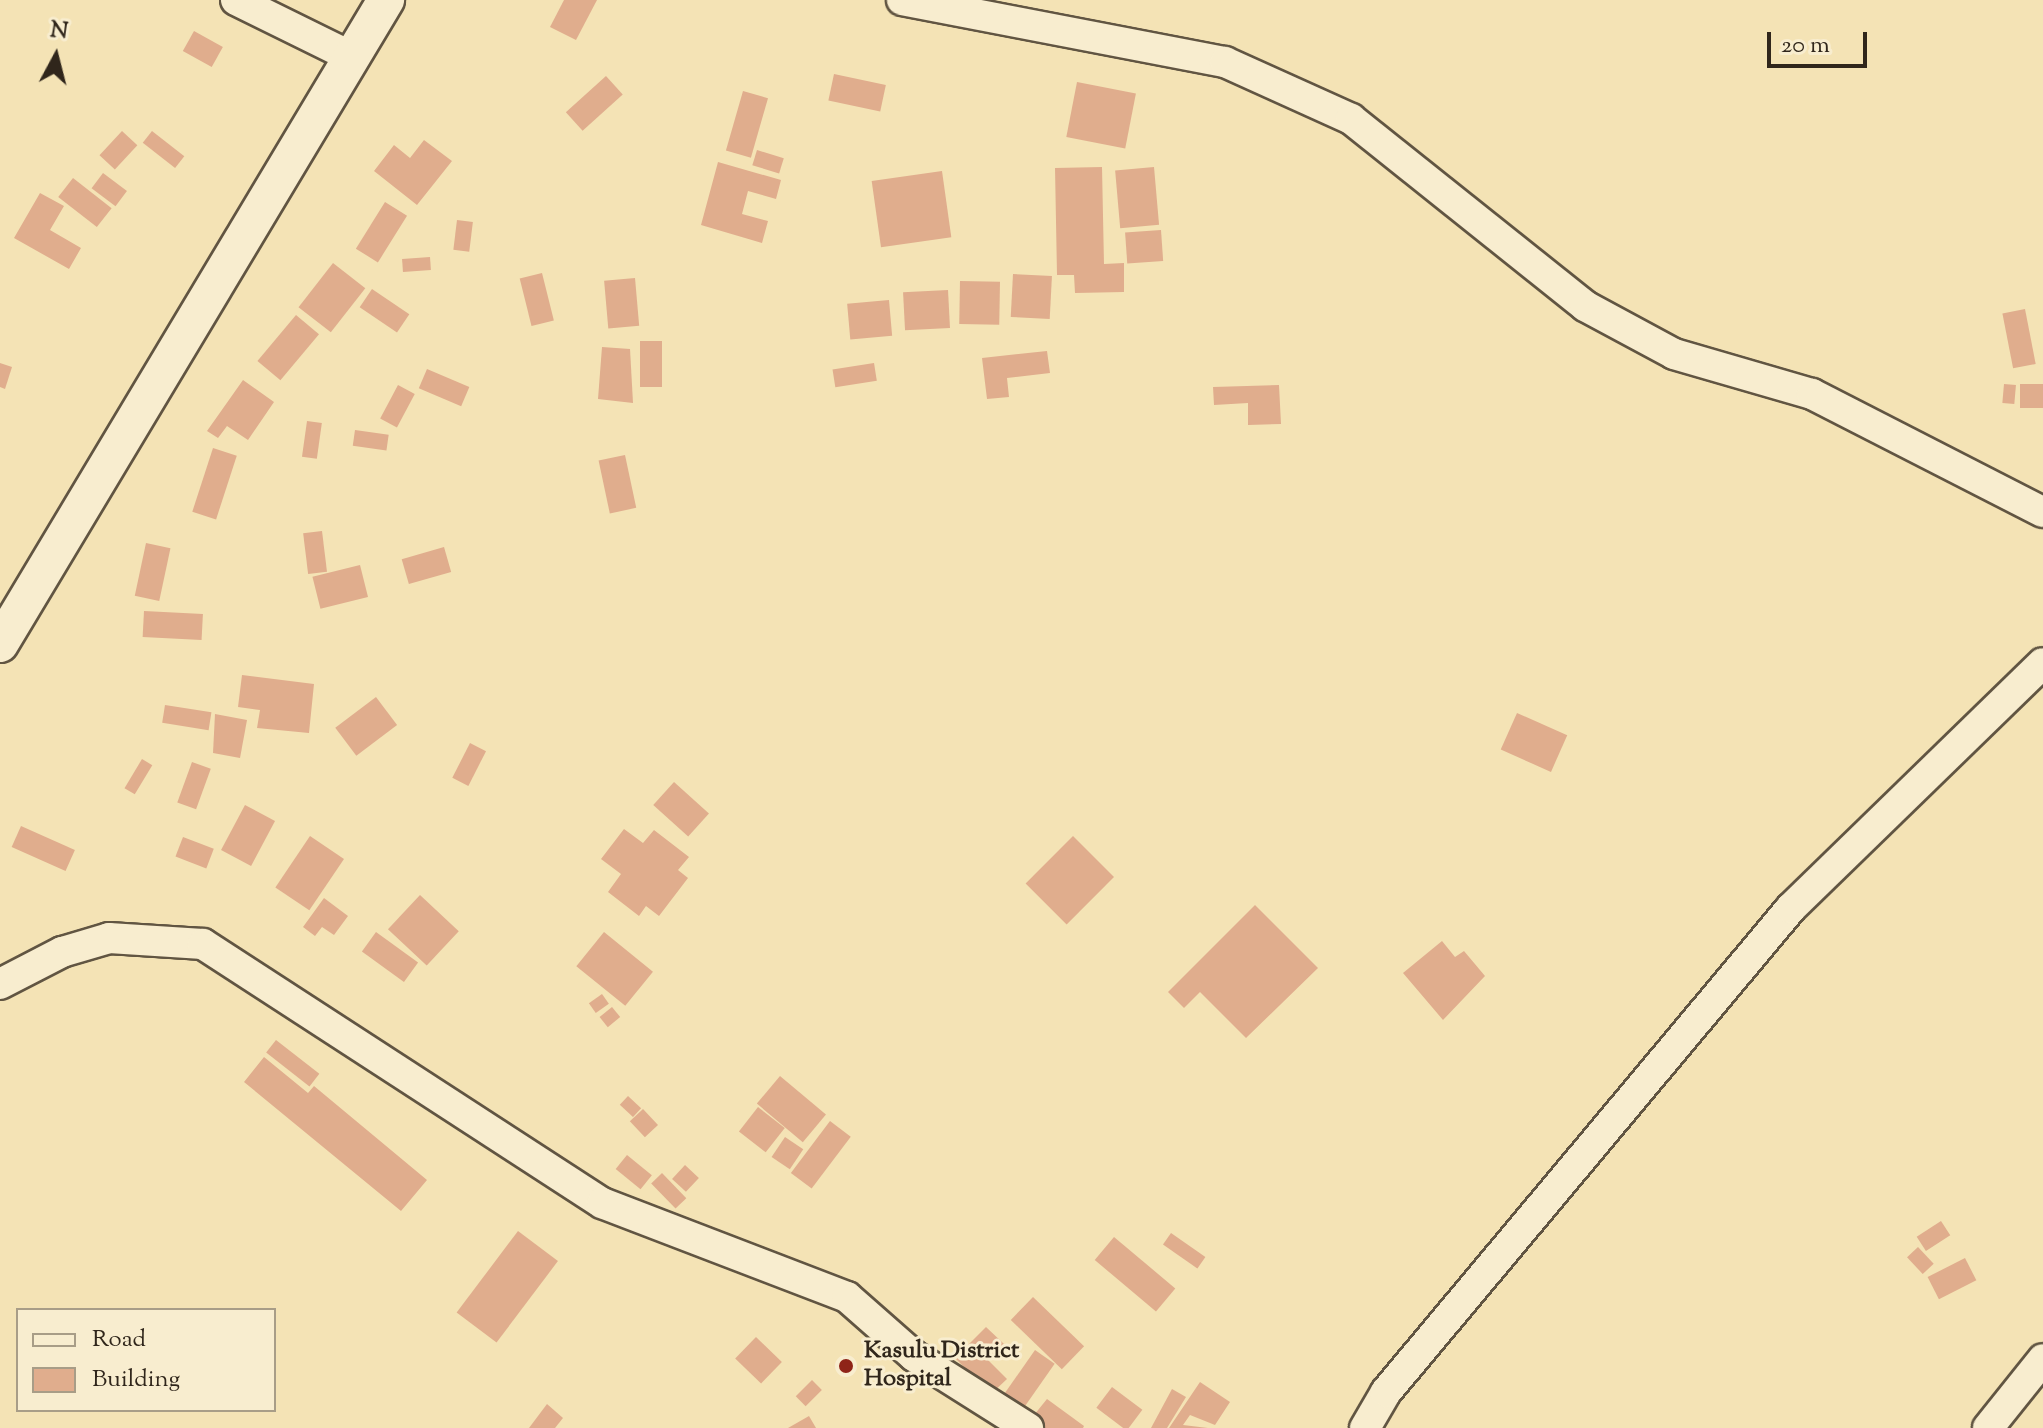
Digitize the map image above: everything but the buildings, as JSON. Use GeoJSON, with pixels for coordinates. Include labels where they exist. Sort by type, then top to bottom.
{"type":"FeatureCollection","features":[{"type":"Feature","properties":{"kind":"street"},"geometry":{"type":"LineString","coordinates":[[236,0],[352,57]]}},
{"type":"Feature","properties":{"kind":"street"},"geometry":{"type":"LineString","coordinates":[[0,644],[386,0]]}},
{"type":"Feature","properties":{"kind":"street"},"geometry":{"type":"LineString","coordinates":[[902,0],[1225,62],[1351,119],[1585,306],[1674,354],[1812,394],[2043,512]]}},
{"type":"Feature","properties":{"kind":"street"},"geometry":{"type":"LineString","coordinates":[[1365,1428],[1386,1392],[1791,908],[2043,663]]}},
{"type":"Feature","properties":{"kind":"street"},"geometry":{"type":"LineString","coordinates":[[0,984],[62,952],[109,938],[203,944],[602,1203],[847,1297],[914,1356],[1028,1428]]}},
{"type":"Feature","properties":{"kind":"street"},"geometry":{"type":"LineString","coordinates":[[1988,1428],[2043,1359]]}},
{"type":"Feature","properties":{"kind":"place","name":"Kasulu District Hospital"},"geometry":{"type":"Point","coordinates":[846,1366]}}]}
